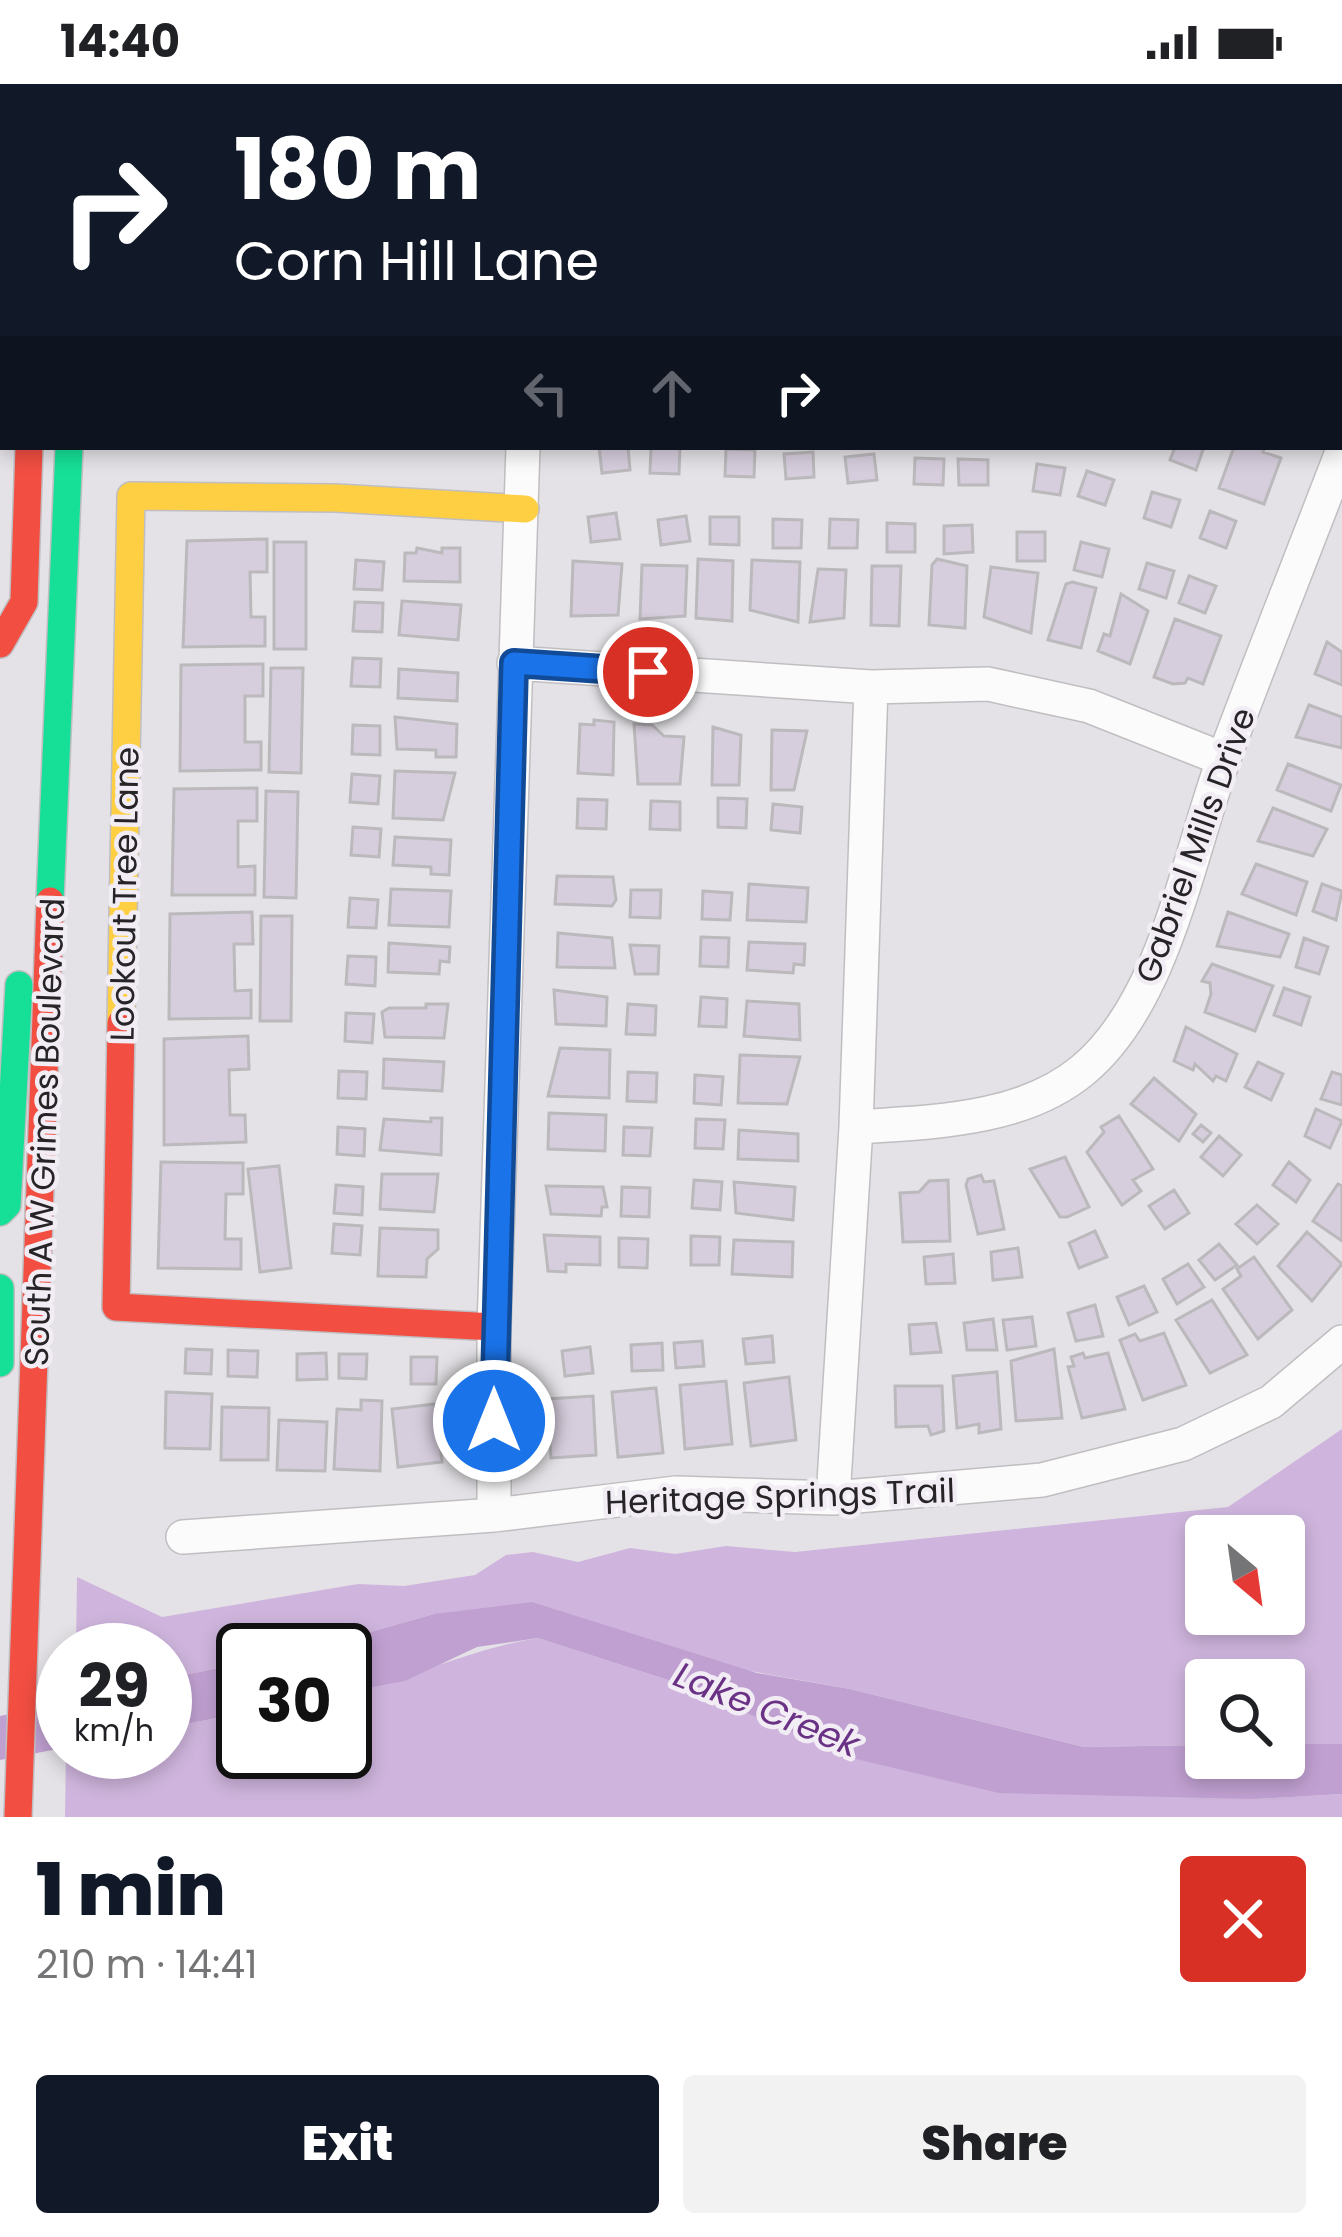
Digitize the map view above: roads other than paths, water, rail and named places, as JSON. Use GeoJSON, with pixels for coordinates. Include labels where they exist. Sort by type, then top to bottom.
{"type":"FeatureCollection","features":[{"type":"Feature","properties":{"kind":"main road"},"geometry":{"type":"LineString","coordinates":[[0,644],[25,602],[29,450]]}},
{"type":"Feature","properties":{"kind":"main road","name":"South A W Grimes Boulevard"},"geometry":{"type":"LineString","coordinates":[[18,1817],[23,1555],[29,1515],[69,450]]}},
{"type":"Feature","properties":{"kind":"main road","name":"Lookout Tree Lane"},"geometry":{"type":"LineString","coordinates":[[494,1328],[116,1307],[131,496],[336,498],[525,509]]}},
{"type":"Feature","properties":{"kind":"main road"},"geometry":{"type":"LineString","coordinates":[[0,1213],[7,1205],[21,944],[54,862]]}},
{"type":"Feature","properties":{"kind":"main road"},"geometry":{"type":"LineString","coordinates":[[0,1288],[0,1363]]}},
{"type":"Feature","properties":{"kind":"main road"},"geometry":{"type":"LineString","coordinates":[[0,1462],[29,1515]]}},
{"type":"Feature","properties":{"kind":"street"},"geometry":{"type":"LineString","coordinates":[[494,1515],[494,1328],[524,450]]}},
{"type":"Feature","properties":{"kind":"street","name":"Gabriel Mills Drive"},"geometry":{"type":"LineString","coordinates":[[856,1127],[980,1115],[1029,1099],[1082,1072],[1144,992],[1223,759],[1342,452]]}},
{"type":"Feature","properties":{"kind":"street"},"geometry":{"type":"LineString","coordinates":[[514,663],[872,686],[988,684],[1089,706],[1223,759]]}},
{"type":"Feature","properties":{"kind":"street"},"geometry":{"type":"LineString","coordinates":[[833,1498],[856,1127],[872,686]]}},
{"type":"Feature","properties":{"kind":"street","name":"Heritage Springs Trail"},"geometry":{"type":"LineString","coordinates":[[183,1537],[494,1515],[676,1493],[833,1498],[960,1490],[1126,1462],[1183,1444],[1271,1402],[1342,1342]]}},
{"type":"Feature","properties":{"kind":"water","name":"Lake Creek"},"geometry":{"type":"Polygon","coordinates":[[[532,1602],[757,1673],[850,1689],[1084,1747],[1185,1745],[1185,1779],[1305,1779],[1305,1744],[1342,1744],[1342,1794],[1255,1799],[999,1793],[856,1759],[671,1681],[538,1638],[477,1647],[405,1681],[372,1687],[372,1632],[434,1614],[532,1602]]]}},
{"type":"Feature","properties":{"kind":"water"},"geometry":{"type":"Polygon","coordinates":[[[216,1669],[216,1718],[192,1723],[192,1673],[216,1669]]]}},
{"type":"Feature","properties":{"kind":"water"},"geometry":{"type":"Polygon","coordinates":[[[36,1709],[36,1753],[0,1760],[0,1716],[36,1709]]]}}]}
